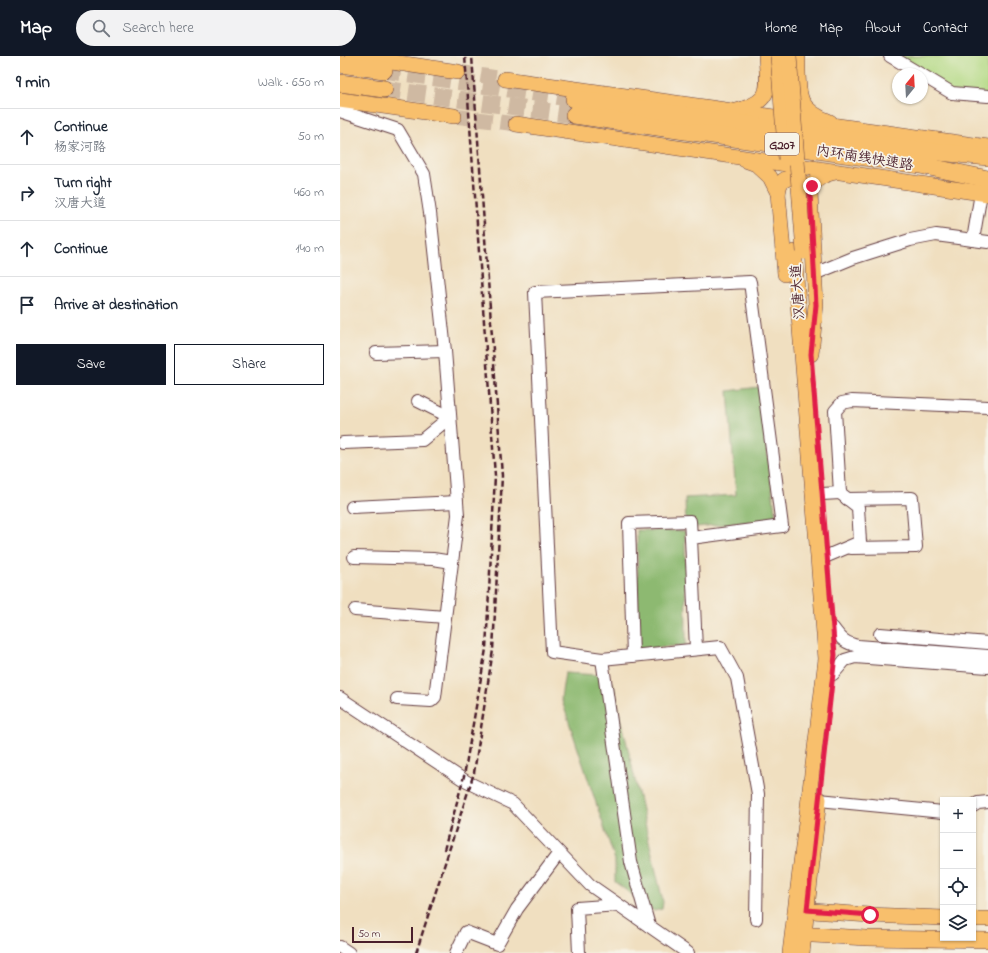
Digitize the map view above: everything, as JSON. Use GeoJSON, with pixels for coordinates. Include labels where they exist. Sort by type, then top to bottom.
{"type":"FeatureCollection","features":[{"type":"Feature","properties":{"kind":"highway"},"geometry":{"type":"LineString","coordinates":[[340,64],[384,70]]}},
{"type":"Feature","properties":{"kind":"highway"},"geometry":{"type":"LineString","coordinates":[[340,83],[384,89]]}},
{"type":"Feature","properties":{"kind":"highway","name":"内环南线快速路"},"geometry":{"type":"LineString","coordinates":[[986,189],[920,165],[574,107],[919,150],[988,157]]}},
{"type":"Feature","properties":{"kind":"main road"},"geometry":{"type":"LineString","coordinates":[[352,56],[458,72]]}},
{"type":"Feature","properties":{"kind":"main road"},"geometry":{"type":"LineString","coordinates":[[766,56],[769,97],[775,104],[784,108],[790,105],[797,97],[799,87]]}},
{"type":"Feature","properties":{"kind":"main road"},"geometry":{"type":"LineString","coordinates":[[778,56],[799,252]]}},
{"type":"Feature","properties":{"kind":"main road"},"geometry":{"type":"LineString","coordinates":[[789,56],[799,252]]}},
{"type":"Feature","properties":{"kind":"main road"},"geometry":{"type":"LineString","coordinates":[[798,56],[799,87],[802,101],[818,117],[840,126]]}},
{"type":"Feature","properties":{"kind":"main road"},"geometry":{"type":"LineString","coordinates":[[505,79],[988,147]]}},
{"type":"Feature","properties":{"kind":"main road"},"geometry":{"type":"LineString","coordinates":[[735,112],[752,107],[763,99],[768,86]]}},
{"type":"Feature","properties":{"kind":"main road"},"geometry":{"type":"LineString","coordinates":[[340,100],[454,116]]}},
{"type":"Feature","properties":{"kind":"main road"},"geometry":{"type":"LineString","coordinates":[[516,124],[839,171],[986,189]]}},
{"type":"Feature","properties":{"kind":"main road"},"geometry":{"type":"LineString","coordinates":[[733,155],[756,164],[770,177],[778,193],[788,306],[806,355]]}},
{"type":"Feature","properties":{"kind":"main road"},"geometry":{"type":"LineString","coordinates":[[810,193],[812,186],[824,174],[839,171]]}},
{"type":"Feature","properties":{"kind":"main road"},"geometry":{"type":"LineString","coordinates":[[778,193],[781,183],[787,178],[797,178],[807,185],[810,193],[816,305],[806,355]]}},
{"type":"Feature","properties":{"kind":"main road","name":"汉唐大道"},"geometry":{"type":"LineString","coordinates":[[790,953],[798,934],[801,910],[826,659],[799,252]]}},
{"type":"Feature","properties":{"kind":"main road","name":"汉唐大道"},"geometry":{"type":"LineString","coordinates":[[801,910],[819,800],[835,655],[822,494],[806,355]]}},
{"type":"Feature","properties":{"kind":"main road"},"geometry":{"type":"LineString","coordinates":[[801,910],[940,918]]}},
{"type":"Feature","properties":{"kind":"main road"},"geometry":{"type":"LineString","coordinates":[[867,938],[870,915]]}},
{"type":"Feature","properties":{"kind":"main road"},"geometry":{"type":"LineString","coordinates":[[976,919],[988,919]]}},
{"type":"Feature","properties":{"kind":"main road"},"geometry":{"type":"LineString","coordinates":[[798,934],[867,938],[988,940]]}},
{"type":"Feature","properties":{"kind":"main road","name":"汉唐大道"},"geometry":{"type":"LineString","coordinates":[[798,934],[802,953]]}},
{"type":"Feature","properties":{"kind":"street"},"geometry":{"type":"LineString","coordinates":[[890,56],[910,68]]}},
{"type":"Feature","properties":{"kind":"street"},"geometry":{"type":"LineString","coordinates":[[928,79],[952,93],[988,96]]}},
{"type":"Feature","properties":{"kind":"street"},"geometry":{"type":"LineString","coordinates":[[340,112],[398,130],[424,174],[430,213],[445,351],[458,515],[435,696],[431,701],[397,699]]}},
{"type":"Feature","properties":{"kind":"street"},"geometry":{"type":"LineString","coordinates":[[973,240],[986,189]]}},
{"type":"Feature","properties":{"kind":"street"},"geometry":{"type":"LineString","coordinates":[[814,274],[853,258],[910,240],[936,235],[988,242]]}},
{"type":"Feature","properties":{"kind":"street"},"geometry":{"type":"LineString","coordinates":[[692,538],[782,526],[750,282],[535,292],[552,652],[602,659],[720,647],[737,678],[758,794],[756,919]]}},
{"type":"Feature","properties":{"kind":"street"},"geometry":{"type":"LineString","coordinates":[[376,353],[445,351]]}},
{"type":"Feature","properties":{"kind":"street"},"geometry":{"type":"LineString","coordinates":[[418,401],[450,417]]}},
{"type":"Feature","properties":{"kind":"street"},"geometry":{"type":"LineString","coordinates":[[827,556],[860,542],[858,507],[843,496],[835,411],[842,403],[852,401],[988,408]]}},
{"type":"Feature","properties":{"kind":"street"},"geometry":{"type":"LineString","coordinates":[[343,443],[422,440],[450,417]]}},
{"type":"Feature","properties":{"kind":"street"},"geometry":{"type":"LineString","coordinates":[[822,494],[912,498],[916,546],[846,548]]}},
{"type":"Feature","properties":{"kind":"street"},"geometry":{"type":"LineString","coordinates":[[352,507],[457,502]]}},
{"type":"Feature","properties":{"kind":"street"},"geometry":{"type":"LineString","coordinates":[[633,656],[629,522],[690,520],[696,649]]}},
{"type":"Feature","properties":{"kind":"street"},"geometry":{"type":"LineString","coordinates":[[354,557],[433,559],[452,562]]}},
{"type":"Feature","properties":{"kind":"street"},"geometry":{"type":"LineString","coordinates":[[355,610],[445,617]]}},
{"type":"Feature","properties":{"kind":"street"},"geometry":{"type":"LineString","coordinates":[[833,628],[840,638],[848,644],[858,646],[988,656]]}},
{"type":"Feature","properties":{"kind":"street"},"geometry":{"type":"LineString","coordinates":[[880,634],[988,643]]}},
{"type":"Feature","properties":{"kind":"street"},"geometry":{"type":"LineString","coordinates":[[833,674],[845,660],[856,657],[988,667]]}},
{"type":"Feature","properties":{"kind":"street"},"geometry":{"type":"LineString","coordinates":[[602,659],[631,862],[649,926]]}},
{"type":"Feature","properties":{"kind":"street"},"geometry":{"type":"LineString","coordinates":[[340,698],[467,782],[512,804],[590,885],[688,953]]}},
{"type":"Feature","properties":{"kind":"street"},"geometry":{"type":"LineString","coordinates":[[819,800],[940,812]]}},
{"type":"Feature","properties":{"kind":"street"},"geometry":{"type":"LineString","coordinates":[[976,804],[988,802]]}},
{"type":"Feature","properties":{"kind":"street"},"geometry":{"type":"LineString","coordinates":[[456,953],[466,932],[497,944],[517,909],[559,853]]}},
{"type":"Feature","properties":{"kind":"street"},"geometry":{"type":"LineString","coordinates":[[579,953],[577,908],[618,905]]}},
{"type":"Feature","properties":{"kind":"street"},"geometry":{"type":"LineString","coordinates":[[340,947],[349,953]]}},
{"type":"Feature","properties":{"kind":"green space"},"geometry":{"type":"Polygon","coordinates":[[[890,56],[988,56],[988,96],[952,93],[928,79],[928,68],[910,68],[890,56]]]}},
{"type":"Feature","properties":{"kind":"green space"},"geometry":{"type":"Polygon","coordinates":[[[759,387],[776,519],[686,528],[685,498],[736,495],[728,391],[759,387]]]}},
{"type":"Feature","properties":{"kind":"green space"},"geometry":{"type":"Polygon","coordinates":[[[637,530],[685,531],[686,645],[639,649],[637,530]]]}},
{"type":"Feature","properties":{"kind":"green space"},"geometry":{"type":"Polygon","coordinates":[[[565,673],[599,675],[613,683],[663,902],[662,909],[654,911],[615,882],[615,860],[561,698],[565,673]]]}},
{"type":"Feature","properties":{"kind":"tunnel"},"geometry":{"type":"LineString","coordinates":[[384,70],[574,99]]}},
{"type":"Feature","properties":{"kind":"tunnel"},"geometry":{"type":"LineString","coordinates":[[458,72],[505,79]]}},
{"type":"Feature","properties":{"kind":"tunnel"},"geometry":{"type":"LineString","coordinates":[[384,89],[574,115]]}},
{"type":"Feature","properties":{"kind":"tunnel"},"geometry":{"type":"LineString","coordinates":[[454,116],[516,124]]}},
{"type":"Feature","properties":{"kind":"railway"},"geometry":{"type":"LineString","coordinates":[[444,850],[464,776],[486,649],[495,476],[465,56]]}},
{"type":"Feature","properties":{"kind":"railway"},"geometry":{"type":"LineString","coordinates":[[416,953],[474,773],[493,650],[502,476],[472,56]]}},
{"type":"Feature","properties":{"kind":"route"},"geometry":{"type":"LineString","coordinates":[[812,186],[810,193],[816,305],[811,354],[835,655],[807,910],[870,915]]}}]}
